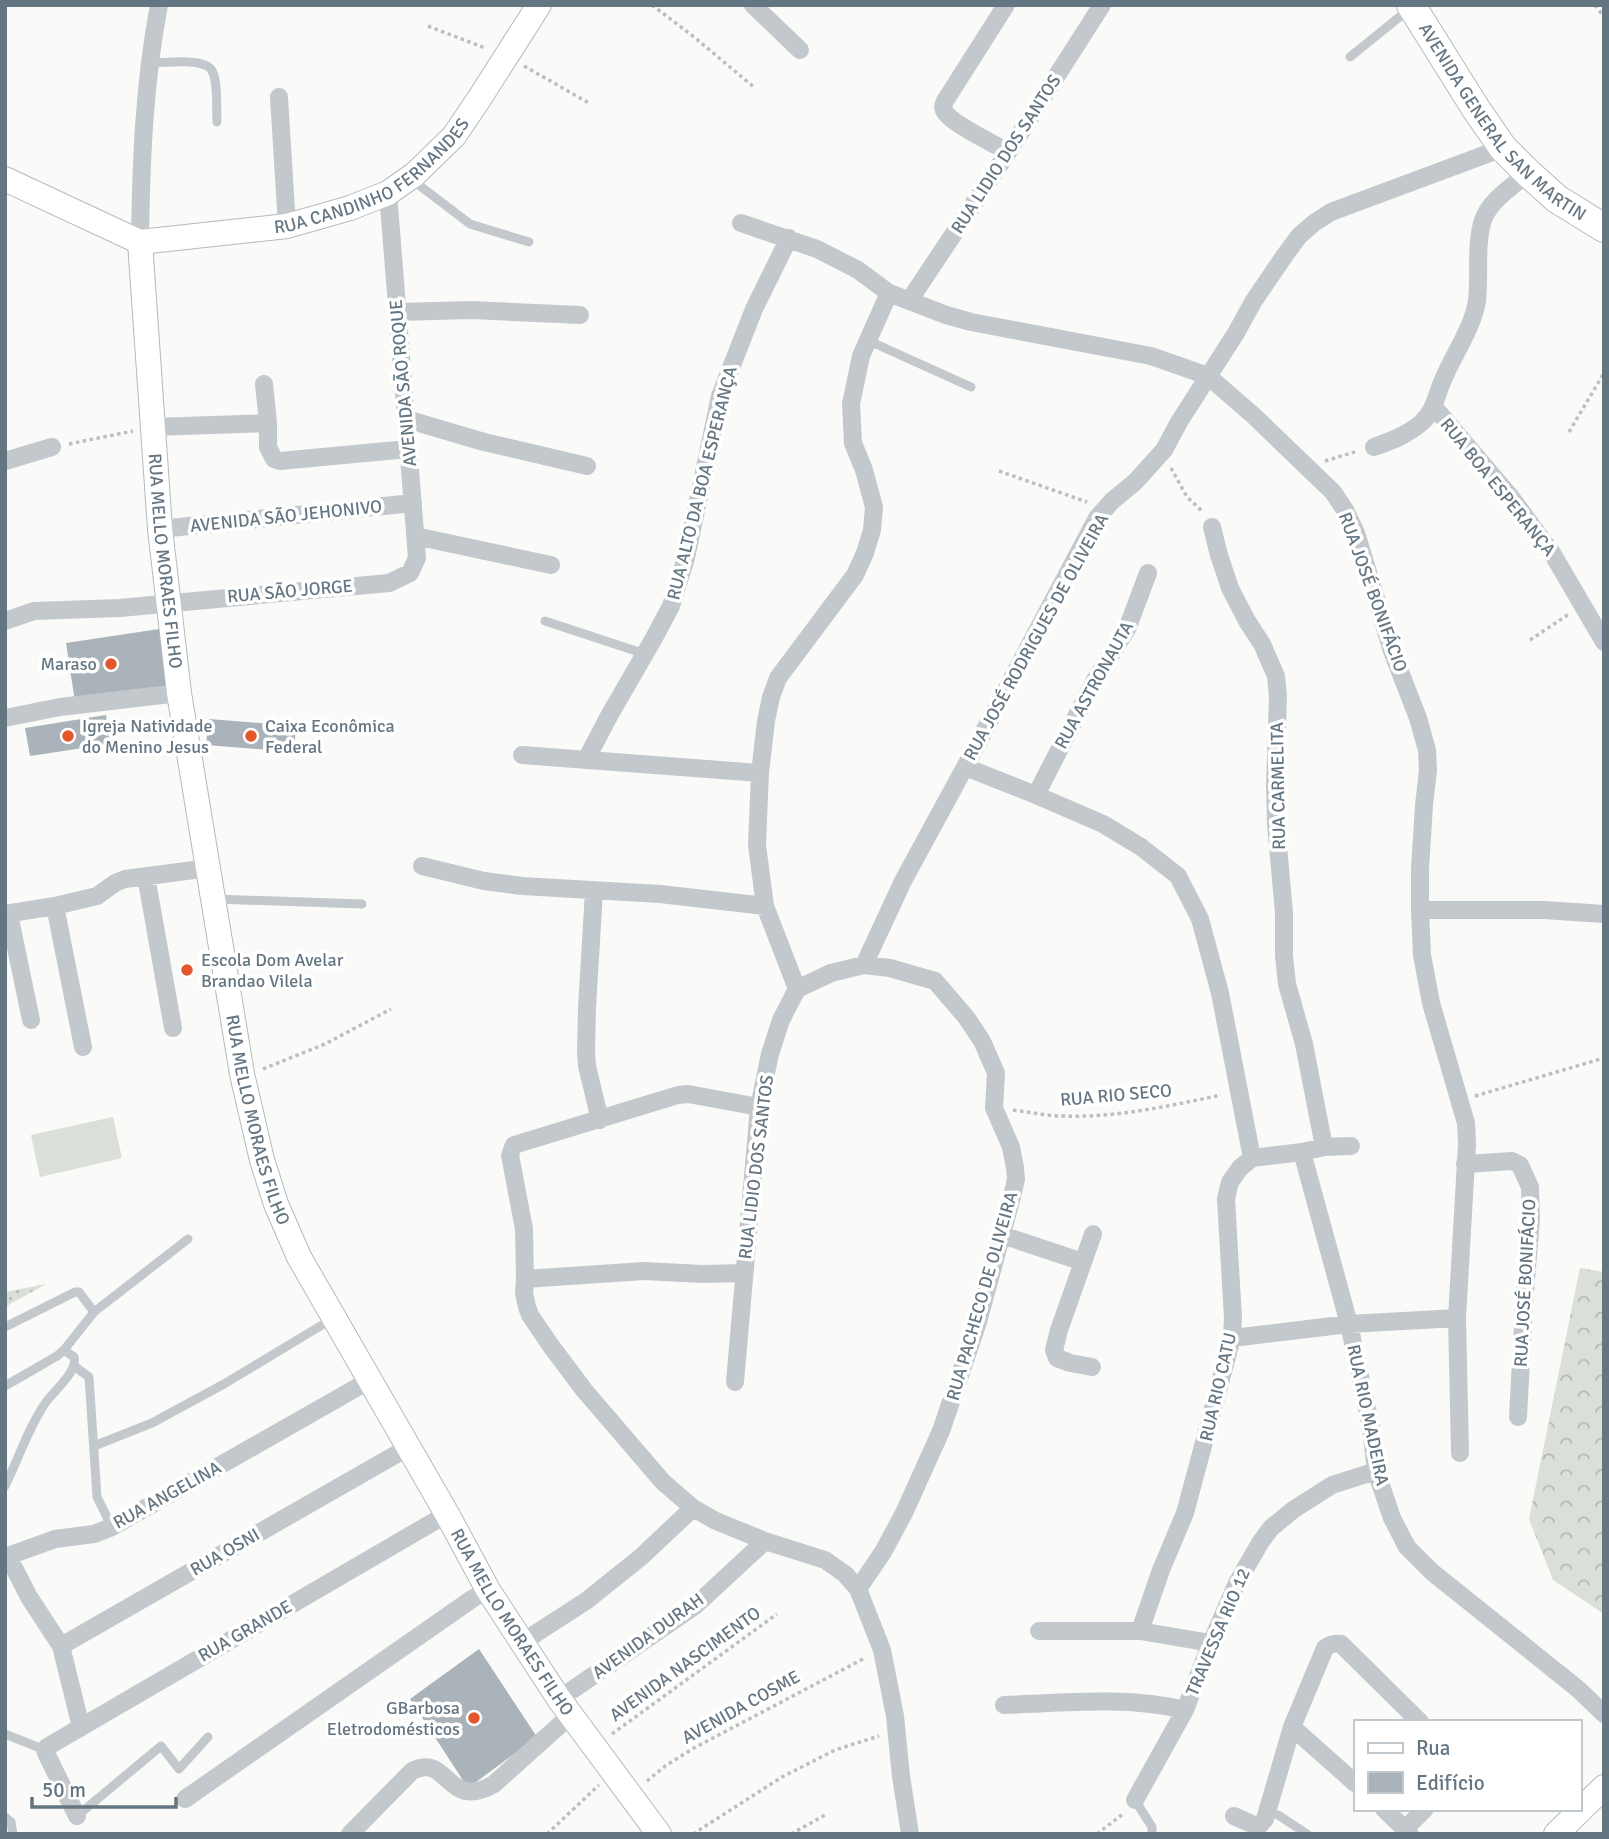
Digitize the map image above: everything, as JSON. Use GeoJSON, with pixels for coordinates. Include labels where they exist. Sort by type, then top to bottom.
{"type":"FeatureCollection","features":[{"type":"Feature","properties":{"kind":"main road","name":"RUA CANDINHO FERNANDES"},"geometry":{"type":"LineString","coordinates":[[140,242],[287,226],[350,208],[388,193],[410,178],[454,136],[515,61],[539,5]]}},
{"type":"Feature","properties":{"kind":"main road","name":"AVENIDA GENERAL SAN MARTIN"},"geometry":{"type":"LineString","coordinates":[[1412,6],[1503,148],[1557,199],[1604,228]]}},
{"type":"Feature","properties":{"kind":"main road"},"geometry":{"type":"LineString","coordinates":[[5,179],[140,242]]}},
{"type":"Feature","properties":{"kind":"main road","name":"RUA MELLO MORAES FILHO"},"geometry":{"type":"LineString","coordinates":[[140,242],[160,529],[179,693],[242,1074],[262,1160],[276,1204],[328,1321],[370,1380],[399,1453],[447,1514],[488,1590],[521,1643],[659,1834]]}},
{"type":"Feature","properties":{"kind":"main road"},"geometry":{"type":"LineString","coordinates":[[1581,1810],[1604,1787]]}},
{"type":"Feature","properties":{"kind":"main road"},"geometry":{"type":"LineString","coordinates":[[1556,1834],[1579,1811]]}},
{"type":"Feature","properties":{"kind":"street"},"geometry":{"type":"LineString","coordinates":[[140,242],[145,100],[159,5]]}},
{"type":"Feature","properties":{"kind":"street"},"geometry":{"type":"LineString","coordinates":[[753,5],[800,50]]}},
{"type":"Feature","properties":{"kind":"street"},"geometry":{"type":"LineString","coordinates":[[1006,5],[943,108],[953,120],[1008,152]]}},
{"type":"Feature","properties":{"kind":"street","name":"RUA LIDIO DOS SANTOS"},"geometry":{"type":"LineString","coordinates":[[909,302],[1102,5]]}},
{"type":"Feature","properties":{"kind":"street"},"geometry":{"type":"LineString","coordinates":[[279,97],[287,226]]}},
{"type":"Feature","properties":{"kind":"street","name":"RUA JOSÉ RODRIGUES DE OLIVEIRA"},"geometry":{"type":"LineString","coordinates":[[864,965],[903,881],[1097,518],[1164,450],[1253,302],[1299,236],[1331,212],[1503,148]]}},
{"type":"Feature","properties":{"kind":"street","name":"RUA BOA ESPERANÇA"},"geometry":{"type":"LineString","coordinates":[[1374,447],[1398,439],[1421,423],[1434,407],[1443,380],[1465,338],[1476,302],[1479,240],[1484,218],[1495,201],[1528,173]]}},
{"type":"Feature","properties":{"kind":"street","name":"AVENIDA SÃO ROQUE"},"geometry":{"type":"LineString","coordinates":[[388,193],[417,558],[410,573]]}},
{"type":"Feature","properties":{"kind":"street"},"geometry":{"type":"LineString","coordinates":[[741,223],[817,249],[858,270],[889,293],[909,302]]}},
{"type":"Feature","properties":{"kind":"street","name":"RUA ALTO DA BOA ESPERANÇA"},"geometry":{"type":"LineString","coordinates":[[586,760],[671,606],[686,558],[720,396],[754,309],[789,239]]}},
{"type":"Feature","properties":{"kind":"street"},"geometry":{"type":"LineString","coordinates":[[797,989],[765,906],[757,845],[760,773],[766,721],[778,678],[855,575],[866,553],[874,507],[853,443],[850,404],[861,356],[889,293]]}},
{"type":"Feature","properties":{"kind":"street","name":"RUA JOSÉ BONIFÁCIO"},"geometry":{"type":"LineString","coordinates":[[909,302],[971,322],[1150,356],[1208,376],[1333,492],[1345,510],[1356,533],[1392,651],[1423,731],[1427,750],[1428,770],[1420,869],[1420,910],[1426,981],[1466,1123],[1468,1144],[1457,1318],[1460,1453]]}},
{"type":"Feature","properties":{"kind":"street"},"geometry":{"type":"LineString","coordinates":[[397,312],[471,310],[580,316]]}},
{"type":"Feature","properties":{"kind":"street"},"geometry":{"type":"LineString","coordinates":[[264,384],[268,447],[274,459],[280,461],[408,449]]}},
{"type":"Feature","properties":{"kind":"street","name":"RUA BOA ESPERANÇA"},"geometry":{"type":"LineString","coordinates":[[1434,407],[1510,496],[1552,553],[1604,642]]}},
{"type":"Feature","properties":{"kind":"street"},"geometry":{"type":"LineString","coordinates":[[406,419],[484,442],[587,466]]}},
{"type":"Feature","properties":{"kind":"street"},"geometry":{"type":"LineString","coordinates":[[153,427],[268,423]]}},
{"type":"Feature","properties":{"kind":"street"},"geometry":{"type":"LineString","coordinates":[[5,461],[52,447]]}},
{"type":"Feature","properties":{"kind":"street","name":"AVENIDA SÃO JEHONIVO"},"geometry":{"type":"LineString","coordinates":[[160,529],[412,503]]}},
{"type":"Feature","properties":{"kind":"street","name":"RUA CARMELITA"},"geometry":{"type":"LineString","coordinates":[[1212,527],[1230,588],[1262,644],[1276,676],[1276,824],[1284,913],[1284,956],[1287,984],[1304,1044],[1324,1147]]}},
{"type":"Feature","properties":{"kind":"street"},"geometry":{"type":"LineString","coordinates":[[415,536],[551,565]]}},
{"type":"Feature","properties":{"kind":"street","name":"RUA SÃO JORGE"},"geometry":{"type":"LineString","coordinates":[[168,602],[389,583],[410,573]]}},
{"type":"Feature","properties":{"kind":"street","name":"RUA ASTRONAUTA"},"geometry":{"type":"LineString","coordinates":[[1036,795],[1095,680],[1127,629],[1148,573]]}},
{"type":"Feature","properties":{"kind":"street"},"geometry":{"type":"LineString","coordinates":[[5,621],[34,611],[120,608],[168,602]]}},
{"type":"Feature","properties":{"kind":"street"},"geometry":{"type":"LineString","coordinates":[[5,718],[60,707],[179,693]]}},
{"type":"Feature","properties":{"kind":"street"},"geometry":{"type":"LineString","coordinates":[[522,755],[760,773]]}},
{"type":"Feature","properties":{"kind":"street"},"geometry":{"type":"LineString","coordinates":[[965,767],[1103,824],[1141,847],[1178,876],[1195,909],[1207,942],[1220,993],[1252,1158],[1324,1147],[1351,1146]]}},
{"type":"Feature","properties":{"kind":"street"},"geometry":{"type":"LineString","coordinates":[[422,866],[484,881],[522,886],[660,894],[765,906]]}},
{"type":"Feature","properties":{"kind":"street"},"geometry":{"type":"LineString","coordinates":[[31,1020],[7,914],[97,896],[118,882],[209,868]]}},
{"type":"Feature","properties":{"kind":"street"},"geometry":{"type":"LineString","coordinates":[[146,876],[173,1028]]}},
{"type":"Feature","properties":{"kind":"street"},"geometry":{"type":"LineString","coordinates":[[594,891],[586,1052],[600,1120]]}},
{"type":"Feature","properties":{"kind":"street"},"geometry":{"type":"LineString","coordinates":[[55,906],[83,1047]]}},
{"type":"Feature","properties":{"kind":"street"},"geometry":{"type":"LineString","coordinates":[[1420,910],[1544,910],[1604,914]]}},
{"type":"Feature","properties":{"kind":"street","name":"RUA PACHECO DE OLIVEIRA"},"geometry":{"type":"LineString","coordinates":[[797,989],[831,973],[864,965],[890,968],[935,981],[966,1017],[982,1041],[996,1073],[994,1108],[1011,1147],[1016,1179],[978,1322],[941,1431],[884,1552],[858,1589]]}},
{"type":"Feature","properties":{"kind":"street","name":"RUA LIDIO DOS SANTOS"},"geometry":{"type":"LineString","coordinates":[[735,1382],[759,1107],[770,1054],[781,1020],[797,989]]}},
{"type":"Feature","properties":{"kind":"street"},"geometry":{"type":"LineString","coordinates":[[759,1107],[688,1094],[678,1095],[512,1147],[511,1159],[524,1228],[524,1293],[530,1315],[551,1346],[584,1390],[663,1482],[693,1507],[738,1532],[825,1560],[845,1574],[858,1589],[882,1650],[895,1716],[910,1834]]}},
{"type":"Feature","properties":{"kind":"street","name":"RUA RIO MADEIRA"},"geometry":{"type":"LineString","coordinates":[[1302,1152],[1349,1324],[1371,1428],[1377,1471],[1392,1518],[1407,1547],[1433,1572],[1578,1689],[1604,1714]]}},
{"type":"Feature","properties":{"kind":"street","name":"RUA RIO CATU"},"geometry":{"type":"LineString","coordinates":[[1140,1631],[1161,1570],[1185,1513],[1232,1338],[1226,1199],[1230,1182],[1252,1158]]}},
{"type":"Feature","properties":{"kind":"street","name":"RUA JOSÉ BONIFÁCIO"},"geometry":{"type":"LineString","coordinates":[[1465,1164],[1512,1161],[1520,1165],[1530,1187],[1531,1219],[1518,1417]]}},
{"type":"Feature","properties":{"kind":"street"},"geometry":{"type":"LineString","coordinates":[[1093,1234],[1054,1350],[1057,1358],[1093,1367]]}},
{"type":"Feature","properties":{"kind":"street"},"geometry":{"type":"LineString","coordinates":[[1002,1235],[1083,1262]]}},
{"type":"Feature","properties":{"kind":"street"},"geometry":{"type":"LineString","coordinates":[[525,1279],[643,1271],[744,1273]]}},
{"type":"Feature","properties":{"kind":"street"},"geometry":{"type":"LineString","coordinates":[[1232,1338],[1349,1324],[1457,1318]]}},
{"type":"Feature","properties":{"kind":"street","name":"RUA ANGELINA"},"geometry":{"type":"LineString","coordinates":[[81,1727],[61,1646],[9,1564],[55,1539],[93,1534],[112,1527],[370,1380]]}},
{"type":"Feature","properties":{"kind":"street","name":"RUA OSNI"},"geometry":{"type":"LineString","coordinates":[[61,1646],[399,1453]]}},
{"type":"Feature","properties":{"kind":"street","name":"TRAVESSA RIO 12"},"geometry":{"type":"LineString","coordinates":[[1135,1800],[1185,1710],[1237,1583],[1271,1528],[1332,1485],[1377,1471]]}},
{"type":"Feature","properties":{"kind":"street"},"geometry":{"type":"LineString","coordinates":[[521,1643],[586,1601],[641,1557],[693,1507]]}},
{"type":"Feature","properties":{"kind":"street","name":"RUA GRANDE"},"geometry":{"type":"LineString","coordinates":[[45,1750],[47,1746],[447,1514]]}},
{"type":"Feature","properties":{"kind":"street","name":"AVENIDA DURAH"},"geometry":{"type":"LineString","coordinates":[[350,1834],[412,1771],[420,1767],[435,1769],[460,1790],[471,1793],[481,1792],[494,1784],[565,1707],[696,1605],[765,1541]]}},
{"type":"Feature","properties":{"kind":"street"},"geometry":{"type":"LineString","coordinates":[[185,1799],[488,1590]]}},
{"type":"Feature","properties":{"kind":"street"},"geometry":{"type":"LineString","coordinates":[[1039,1631],[1140,1631],[1211,1643]]}},
{"type":"Feature","properties":{"kind":"street"},"geometry":{"type":"LineString","coordinates":[[1234,1816],[1259,1826],[1265,1819],[1292,1727],[1325,1648],[1335,1643],[1341,1644],[1418,1720]]}},
{"type":"Feature","properties":{"kind":"street"},"geometry":{"type":"LineString","coordinates":[[1004,1706],[1136,1702],[1185,1710]]}},
{"type":"Feature","properties":{"kind":"street"},"geometry":{"type":"LineString","coordinates":[[1292,1727],[1354,1782]]}},
{"type":"Feature","properties":{"kind":"street"},"geometry":{"type":"LineString","coordinates":[[45,1750],[77,1816]]}},
{"type":"Feature","properties":{"kind":"street"},"geometry":{"type":"LineString","coordinates":[[1386,1811],[1408,1831],[1423,1811]]}},
{"type":"Feature","properties":{"kind":"lane"},"geometry":{"type":"LineString","coordinates":[[1350,58],[1412,6]]}},
{"type":"Feature","properties":{"kind":"lane"},"geometry":{"type":"LineString","coordinates":[[150,63],[190,62],[210,68],[216,89],[217,122]]}},
{"type":"Feature","properties":{"kind":"lane"},"geometry":{"type":"LineString","coordinates":[[410,178],[470,225],[529,242]]}},
{"type":"Feature","properties":{"kind":"lane"},"geometry":{"type":"LineString","coordinates":[[867,340],[971,387]]}},
{"type":"Feature","properties":{"kind":"lane"},"geometry":{"type":"LineString","coordinates":[[545,621],[645,654]]}},
{"type":"Feature","properties":{"kind":"lane"},"geometry":{"type":"LineString","coordinates":[[213,899],[362,904]]}},
{"type":"Feature","properties":{"kind":"lane"},"geometry":{"type":"LineString","coordinates":[[5,1386],[57,1356],[94,1312],[188,1239]]}},
{"type":"Feature","properties":{"kind":"lane"},"geometry":{"type":"LineString","coordinates":[[5,1327],[75,1292],[83,1296],[94,1312]]}},
{"type":"Feature","properties":{"kind":"lane"},"geometry":{"type":"LineString","coordinates":[[94,1446],[152,1423],[224,1384],[328,1321]]}},
{"type":"Feature","properties":{"kind":"lane"},"geometry":{"type":"LineString","coordinates":[[5,1486],[30,1429],[74,1366],[74,1357],[64,1350]]}},
{"type":"Feature","properties":{"kind":"lane"},"geometry":{"type":"LineString","coordinates":[[74,1366],[89,1377],[97,1497],[112,1527]]}},
{"type":"Feature","properties":{"kind":"lane"},"geometry":{"type":"LineString","coordinates":[[5,1734],[45,1750]]}},
{"type":"Feature","properties":{"kind":"lane"},"geometry":{"type":"LineString","coordinates":[[77,1816],[162,1746],[179,1769],[208,1737]]}},
{"type":"Feature","properties":{"kind":"lane"},"geometry":{"type":"LineString","coordinates":[[1135,1800],[1152,1827],[1152,1834]]}},
{"type":"Feature","properties":{"kind":"lane"},"geometry":{"type":"LineString","coordinates":[[1278,1815],[1307,1834]]}},
{"type":"Feature","properties":{"kind":"lane"},"geometry":{"type":"LineString","coordinates":[[5,1817],[10,1822],[13,1834]]}},
{"type":"Feature","properties":{"kind":"path"},"geometry":{"type":"LineString","coordinates":[[652,5],[755,88]]}},
{"type":"Feature","properties":{"kind":"path"},"geometry":{"type":"LineString","coordinates":[[1595,5],[1604,17]]}},
{"type":"Feature","properties":{"kind":"path"},"geometry":{"type":"LineString","coordinates":[[428,26],[515,61],[589,103]]}},
{"type":"Feature","properties":{"kind":"path"},"geometry":{"type":"LineString","coordinates":[[1569,432],[1604,373]]}},
{"type":"Feature","properties":{"kind":"path"},"geometry":{"type":"LineString","coordinates":[[52,447],[153,427]]}},
{"type":"Feature","properties":{"kind":"path"},"geometry":{"type":"LineString","coordinates":[[1307,468],[1335,457],[1374,447]]}},
{"type":"Feature","properties":{"kind":"path"},"geometry":{"type":"LineString","coordinates":[[1164,450],[1187,497],[1209,517],[1212,527]]}},
{"type":"Feature","properties":{"kind":"path"},"geometry":{"type":"LineString","coordinates":[[999,471],[1105,509]]}},
{"type":"Feature","properties":{"kind":"path"},"geometry":{"type":"LineString","coordinates":[[1530,640],[1583,605]]}},
{"type":"Feature","properties":{"kind":"path"},"geometry":{"type":"LineString","coordinates":[[242,1074],[268,1068],[325,1044],[391,1009]]}},
{"type":"Feature","properties":{"kind":"path"},"geometry":{"type":"LineString","coordinates":[[1460,1101],[1604,1058]]}},
{"type":"Feature","properties":{"kind":"path","name":"RUA RIO SECO"},"geometry":{"type":"LineString","coordinates":[[994,1108],[1062,1116],[1120,1113],[1240,1091]]}},
{"type":"Feature","properties":{"kind":"path","name":"AVENIDA NASCIMENTO"},"geometry":{"type":"LineString","coordinates":[[610,1736],[777,1614]]}},
{"type":"Feature","properties":{"kind":"path","name":"AVENIDA COSME"},"geometry":{"type":"LineString","coordinates":[[646,1782],[694,1748],[852,1663]]}},
{"type":"Feature","properties":{"kind":"path"},"geometry":{"type":"LineString","coordinates":[[693,1834],[782,1777],[835,1750],[889,1733]]}},
{"type":"Feature","properties":{"kind":"path"},"geometry":{"type":"LineString","coordinates":[[547,1834],[602,1782]]}},
{"type":"Feature","properties":{"kind":"path"},"geometry":{"type":"LineString","coordinates":[[1097,1834],[1121,1816],[1135,1800]]}},
{"type":"Feature","properties":{"kind":"path"},"geometry":{"type":"LineString","coordinates":[[791,1834],[827,1814]]}},
{"type":"Feature","properties":{"kind":"green space"},"geometry":{"type":"Polygon","coordinates":[[[113,1117],[122,1158],[40,1177],[31,1135],[113,1117]]]}},
{"type":"Feature","properties":{"kind":"green space"},"geometry":{"type":"Polygon","coordinates":[[[1580,1268],[1604,1272],[1604,1614],[1553,1580],[1529,1519],[1580,1268]]]}},
{"type":"Feature","properties":{"kind":"green space"},"geometry":{"type":"Polygon","coordinates":[[[46,1284],[5,1307],[5,1292],[46,1284]]]}},
{"type":"Feature","properties":{"kind":"building"},"geometry":{"type":"Polygon","coordinates":[[[159,629],[168,688],[75,702],[66,643],[159,629]]]}},
{"type":"Feature","properties":{"kind":"building","name":"Igreja Natividade do Menino Jesus"},"geometry":{"type":"Polygon","coordinates":[[[106,715],[110,744],[30,756],[25,728],[106,715]]]}},
{"type":"Feature","properties":{"kind":"building","name":"Caixa Econômica Federal"},"geometry":{"type":"Polygon","coordinates":[[[209,719],[296,726],[294,752],[206,745],[209,719]]]}},
{"type":"Feature","properties":{"kind":"building","name":"GBarbosa Eletrodomésticos"},"geometry":{"type":"Polygon","coordinates":[[[479,1649],[537,1737],[468,1788],[410,1699],[479,1649]]]}},
{"type":"Feature","properties":{"kind":"place","name":"Maraso"},"geometry":{"type":"Point","coordinates":[111,664]}},
{"type":"Feature","properties":{"kind":"place","name":"Igreja Natividade do Menino Jesus"},"geometry":{"type":"Point","coordinates":[68,736]}},
{"type":"Feature","properties":{"kind":"place","name":"Caixa Econômica Federal"},"geometry":{"type":"Point","coordinates":[251,736]}},
{"type":"Feature","properties":{"kind":"place","name":"Escola Dom Avelar Brandao Vilela"},"geometry":{"type":"Point","coordinates":[187,970]}},
{"type":"Feature","properties":{"kind":"place","name":"GBarbosa Eletrodomésticos"},"geometry":{"type":"Point","coordinates":[474,1718]}}]}
